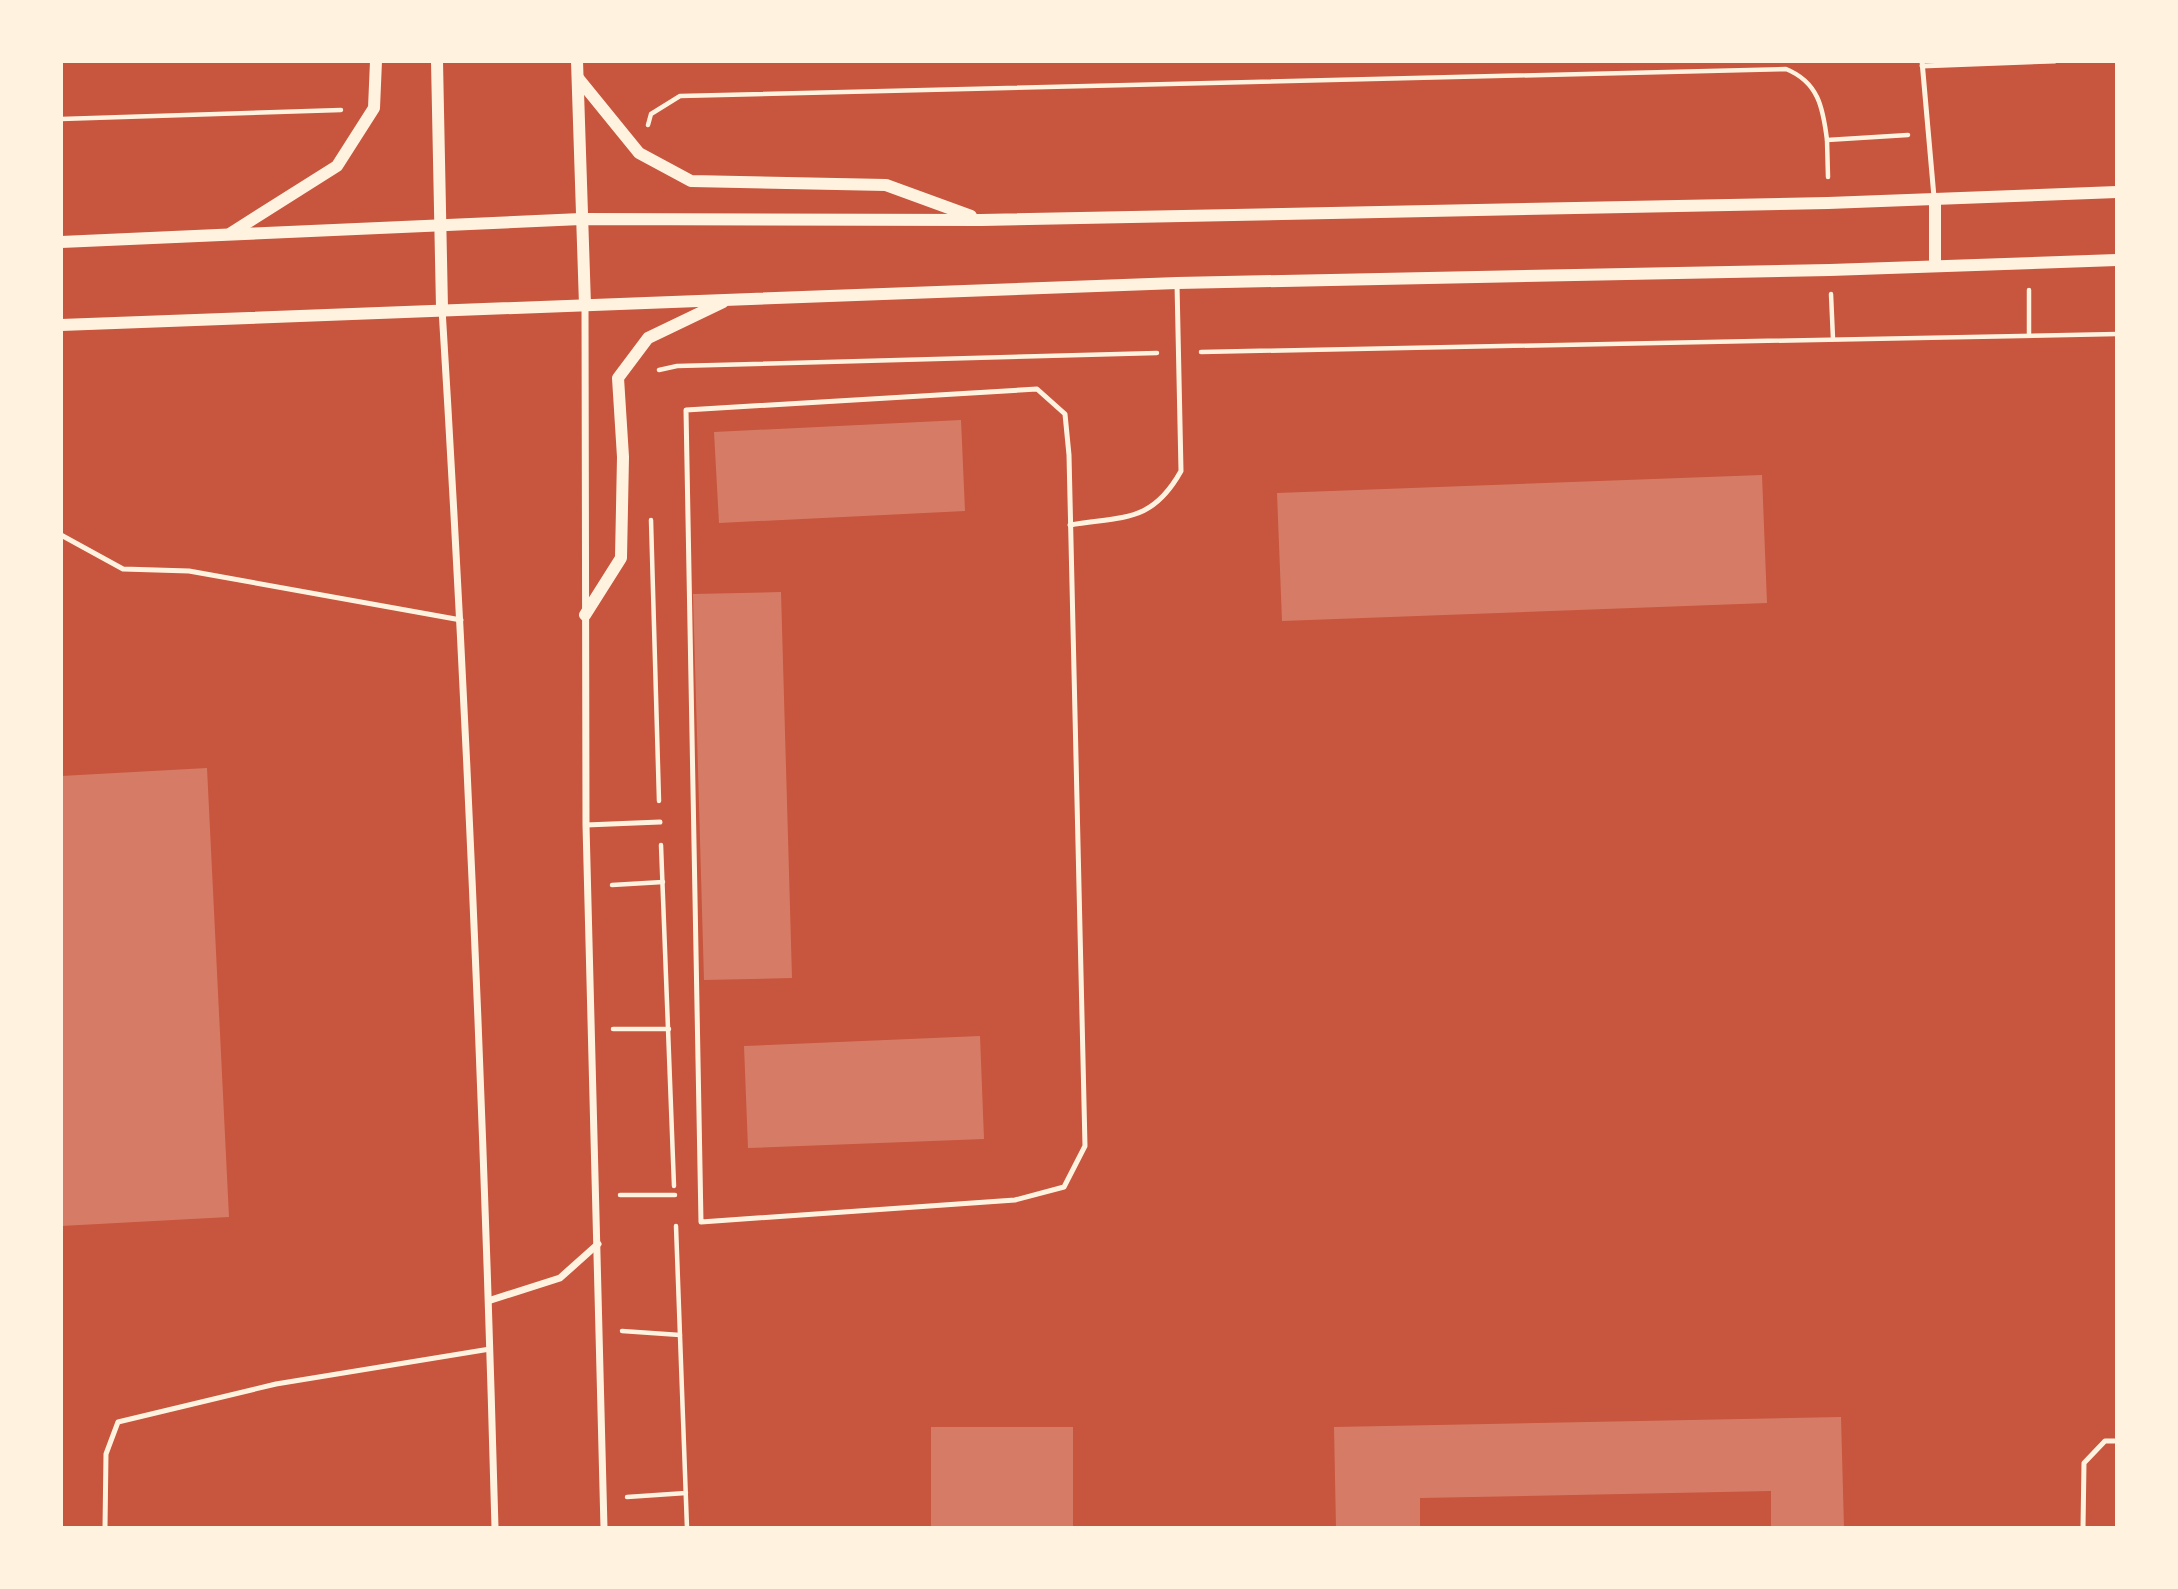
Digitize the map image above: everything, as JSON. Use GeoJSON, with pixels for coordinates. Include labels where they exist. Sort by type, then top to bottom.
{"type":"FeatureCollection","features":[{"type":"Feature","properties":{"kind":"street"},"geometry":{"type":"LineString","coordinates":[[229,234],[337,166],[374,108],[376,61]]}},
{"type":"Feature","properties":{"kind":"street"},"geometry":{"type":"LineString","coordinates":[[437,61],[438,226],[461,620],[491,1300],[495,1528]]}},
{"type":"Feature","properties":{"kind":"street"},"geometry":{"type":"LineString","coordinates":[[577,61],[585,304],[587,886],[594,1029],[604,1528]]}},
{"type":"Feature","properties":{"kind":"street"},"geometry":{"type":"LineString","coordinates":[[578,78],[639,153],[691,181],[886,185],[981,220]]}},
{"type":"Feature","properties":{"kind":"street"},"geometry":{"type":"LineString","coordinates":[[61,242],[581,219],[981,220],[1828,203],[2117,192]]}},
{"type":"Feature","properties":{"kind":"street"},"geometry":{"type":"LineString","coordinates":[[1934,199],[1935,265]]}},
{"type":"Feature","properties":{"kind":"street"},"geometry":{"type":"LineString","coordinates":[[61,325],[442,308],[1177,283],[1830,270],[2117,260]]}},
{"type":"Feature","properties":{"kind":"street"},"geometry":{"type":"LineString","coordinates":[[585,615],[621,558],[623,457],[618,378],[648,338],[728,299]]}},
{"type":"Feature","properties":{"kind":"street"},"geometry":{"type":"LineString","coordinates":[[491,1300],[560,1278],[598,1244]]}},
{"type":"Feature","properties":{"kind":"lane"},"geometry":{"type":"LineString","coordinates":[[1934,199],[1922,64],[2055,61]]}},
{"type":"Feature","properties":{"kind":"lane"},"geometry":{"type":"LineString","coordinates":[[1070,525],[1147,512],[1169,492],[1181,471],[1177,283]]}},
{"type":"Feature","properties":{"kind":"lane"},"geometry":{"type":"LineString","coordinates":[[1037,389],[1065,414],[1070,525],[1085,1146],[1064,1187],[1015,1200],[701,1222],[686,411],[1037,389]]}},
{"type":"Feature","properties":{"kind":"lane"},"geometry":{"type":"LineString","coordinates":[[61,535],[123,569],[189,571],[461,620]]}},
{"type":"Feature","properties":{"kind":"lane"},"geometry":{"type":"LineString","coordinates":[[586,825],[660,822]]}},
{"type":"Feature","properties":{"kind":"lane"},"geometry":{"type":"LineString","coordinates":[[105,1528],[106,1454],[118,1422],[276,1384],[490,1349]]}},
{"type":"Feature","properties":{"kind":"lane"},"geometry":{"type":"LineString","coordinates":[[2083,1528],[2084,1463],[2105,1441],[2117,1441]]}},
{"type":"Feature","properties":{"kind":"path"},"geometry":{"type":"LineString","coordinates":[[639,153],[651,114],[680,96],[1786,69],[1804,76],[1823,108],[1827,140],[1828,203]]}},
{"type":"Feature","properties":{"kind":"path"},"geometry":{"type":"LineString","coordinates":[[61,119],[374,108]]}},
{"type":"Feature","properties":{"kind":"path"},"geometry":{"type":"LineString","coordinates":[[1827,140],[1930,133]]}},
{"type":"Feature","properties":{"kind":"path"},"geometry":{"type":"LineString","coordinates":[[2029,335],[2030,264]]}},
{"type":"Feature","properties":{"kind":"path"},"geometry":{"type":"LineString","coordinates":[[1830,270],[1833,339]]}},
{"type":"Feature","properties":{"kind":"path"},"geometry":{"type":"LineString","coordinates":[[587,886],[663,882]]}},
{"type":"Feature","properties":{"kind":"path"},"geometry":{"type":"LineString","coordinates":[[594,1029],[668,1029]]}},
{"type":"Feature","properties":{"kind":"path"},"geometry":{"type":"LineString","coordinates":[[598,1195],[675,1195]]}},
{"type":"Feature","properties":{"kind":"path"},"geometry":{"type":"LineString","coordinates":[[601,1329],[680,1335]]}},
{"type":"Feature","properties":{"kind":"path"},"geometry":{"type":"LineString","coordinates":[[604,1499],[686,1493]]}},
{"type":"Feature","properties":{"kind":"building"},"geometry":{"type":"Polygon","coordinates":[[[961,420],[965,511],[719,523],[714,432],[961,420]]]}},
{"type":"Feature","properties":{"kind":"building"},"geometry":{"type":"Polygon","coordinates":[[[1762,475],[1767,603],[1282,621],[1277,493],[1762,475]]]}},
{"type":"Feature","properties":{"kind":"building"},"geometry":{"type":"Polygon","coordinates":[[[781,592],[792,978],[704,980],[693,594],[781,592]]]}},
{"type":"Feature","properties":{"kind":"building"},"geometry":{"type":"Polygon","coordinates":[[[207,768],[229,1217],[61,1226],[61,776],[207,768]]]}},
{"type":"Feature","properties":{"kind":"building"},"geometry":{"type":"Polygon","coordinates":[[[980,1036],[984,1139],[748,1148],[744,1046],[980,1036]]]}},
{"type":"Feature","properties":{"kind":"building"},"geometry":{"type":"Polygon","coordinates":[[[1841,1417],[1844,1528],[1771,1528],[1771,1491],[1420,1498],[1420,1528],[1336,1528],[1334,1427],[1841,1417]]]}},
{"type":"Feature","properties":{"kind":"building"},"geometry":{"type":"Polygon","coordinates":[[[931,1427],[1073,1427],[1073,1528],[931,1528],[931,1427]]]}}]}
